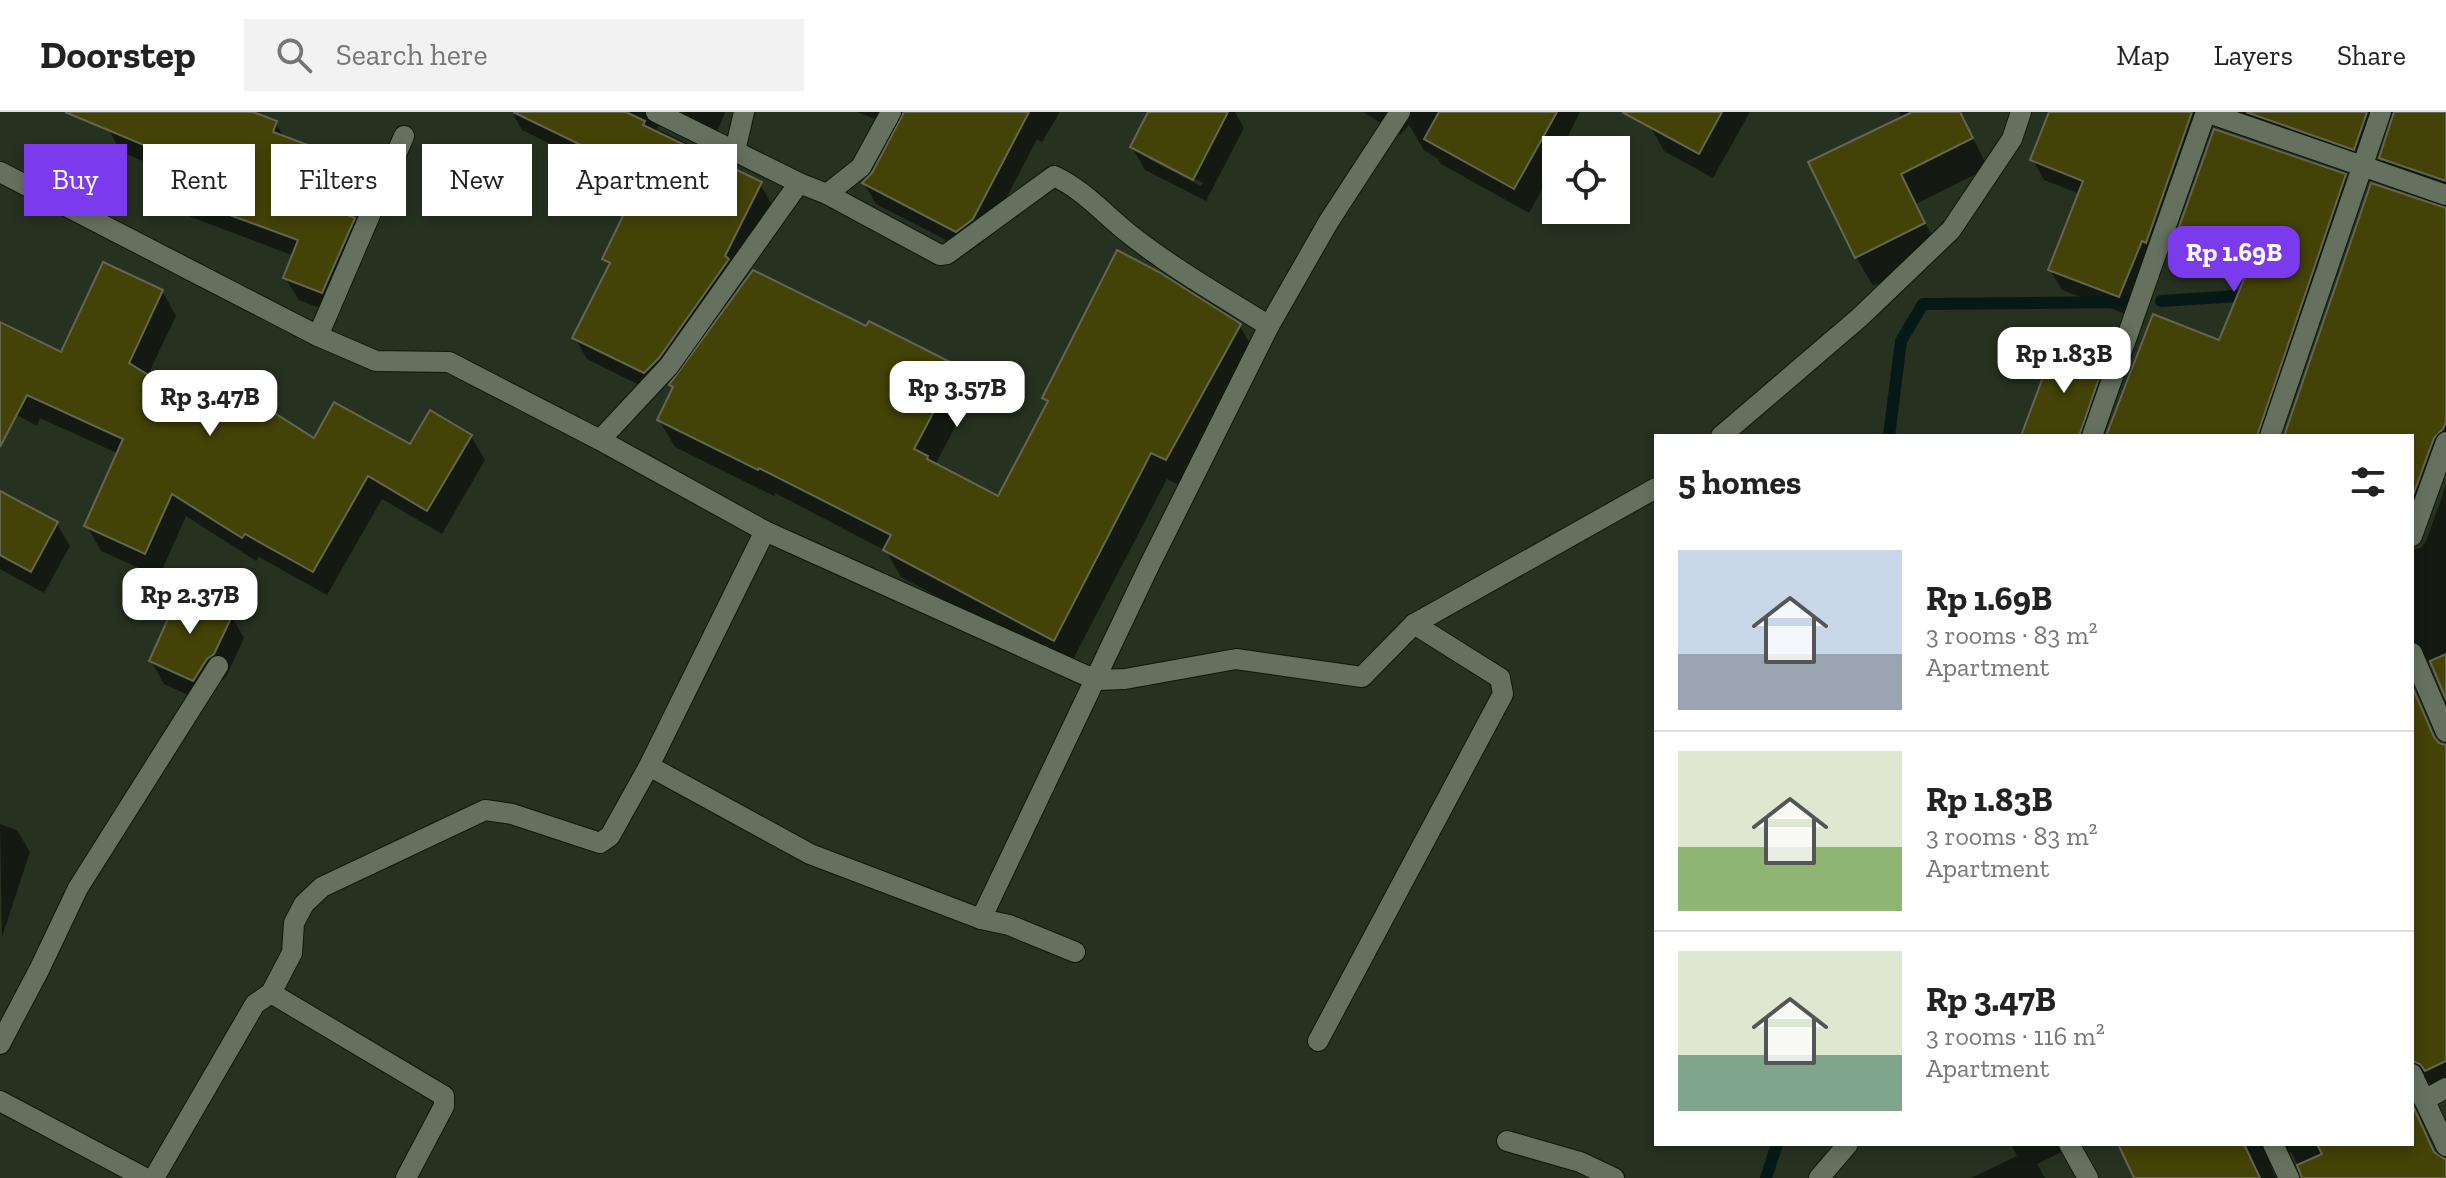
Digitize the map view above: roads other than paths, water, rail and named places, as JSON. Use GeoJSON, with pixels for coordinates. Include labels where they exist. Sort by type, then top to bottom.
{"type":"FeatureCollection","features":[{"type":"Feature","properties":{"kind":"street"},"geometry":{"type":"LineString","coordinates":[[656,112],[721,144]]}},
{"type":"Feature","properties":{"kind":"street"},"geometry":{"type":"LineString","coordinates":[[737,144],[744,112]]}},
{"type":"Feature","properties":{"kind":"street"},"geometry":{"type":"LineString","coordinates":[[827,194],[861,167],[891,112]]}},
{"type":"Feature","properties":{"kind":"street"},"geometry":{"type":"LineString","coordinates":[[981,919],[1150,564],[1269,326],[1329,221],[1400,112]]}},
{"type":"Feature","properties":{"kind":"street"},"geometry":{"type":"LineString","coordinates":[[1723,434],[1859,318],[1951,230],[2012,139],[2021,112]]}},
{"type":"Feature","properties":{"kind":"street"},"geometry":{"type":"LineString","coordinates":[[2093,434],[2206,112],[2446,195]]}},
{"type":"Feature","properties":{"kind":"street"},"geometry":{"type":"LineString","coordinates":[[2271,434],[2381,112]]}},
{"type":"Feature","properties":{"kind":"street"},"geometry":{"type":"LineString","coordinates":[[318,336],[404,136]]}},
{"type":"Feature","properties":{"kind":"street"},"geometry":{"type":"LineString","coordinates":[[737,152],[827,194],[940,255],[947,254],[1054,176],[1082,190],[1127,232],[1176,267],[1269,326]]}},
{"type":"Feature","properties":{"kind":"street"},"geometry":{"type":"LineString","coordinates":[[0,172],[318,336],[376,361],[449,362],[600,440],[765,531],[1096,680],[1125,679],[1236,659],[1362,677],[1414,624],[1654,489]]}},
{"type":"Feature","properties":{"kind":"street"},"geometry":{"type":"LineString","coordinates":[[600,440],[669,366],[799,183]]}},
{"type":"Feature","properties":{"kind":"street"},"geometry":{"type":"LineString","coordinates":[[2414,530],[2446,442]]}},
{"type":"Feature","properties":{"kind":"street"},"geometry":{"type":"LineString","coordinates":[[154,1178],[255,1004],[271,993],[292,953],[294,923],[304,904],[322,887],[485,810],[512,814],[600,843],[618,824],[765,531]]}},
{"type":"Feature","properties":{"kind":"street"},"geometry":{"type":"LineString","coordinates":[[1318,1041],[1503,694],[1500,678],[1414,624]]}},
{"type":"Feature","properties":{"kind":"street"},"geometry":{"type":"LineString","coordinates":[[2414,658],[2446,732]]}},
{"type":"Feature","properties":{"kind":"street"},"geometry":{"type":"LineString","coordinates":[[0,1044],[78,888],[218,666]]}},
{"type":"Feature","properties":{"kind":"street"},"geometry":{"type":"LineString","coordinates":[[649,766],[810,854],[981,919],[1009,925],[1075,952]]}},
{"type":"Feature","properties":{"kind":"street"},"geometry":{"type":"LineString","coordinates":[[271,993],[444,1096],[444,1106],[406,1178]]}},
{"type":"Feature","properties":{"kind":"street"},"geometry":{"type":"LineString","coordinates":[[2414,1078],[2446,1146]]}},
{"type":"Feature","properties":{"kind":"street"},"geometry":{"type":"LineString","coordinates":[[2424,1100],[2446,1088]]}},
{"type":"Feature","properties":{"kind":"street"},"geometry":{"type":"LineString","coordinates":[[0,1101],[145,1178]]}},
{"type":"Feature","properties":{"kind":"street"},"geometry":{"type":"LineString","coordinates":[[1507,1141],[1580,1162],[1614,1178]]}},
{"type":"Feature","properties":{"kind":"street"},"geometry":{"type":"LineString","coordinates":[[1819,1178],[1846,1146]]}},
{"type":"Feature","properties":{"kind":"street"},"geometry":{"type":"LineString","coordinates":[[2070,1146],[2088,1178]]}},
{"type":"Feature","properties":{"kind":"street"},"geometry":{"type":"LineString","coordinates":[[2274,1146],[2289,1178]]}},
{"type":"Feature","properties":{"kind":"waterway"},"geometry":{"type":"LineString","coordinates":[[2161,301],[2253,295]]}},
{"type":"Feature","properties":{"kind":"waterway"},"geometry":{"type":"LineString","coordinates":[[1889,434],[1901,341],[1923,304],[2128,302]]}},
{"type":"Feature","properties":{"kind":"waterway"},"geometry":{"type":"LineString","coordinates":[[1766,1178],[1776,1146]]}}]}
